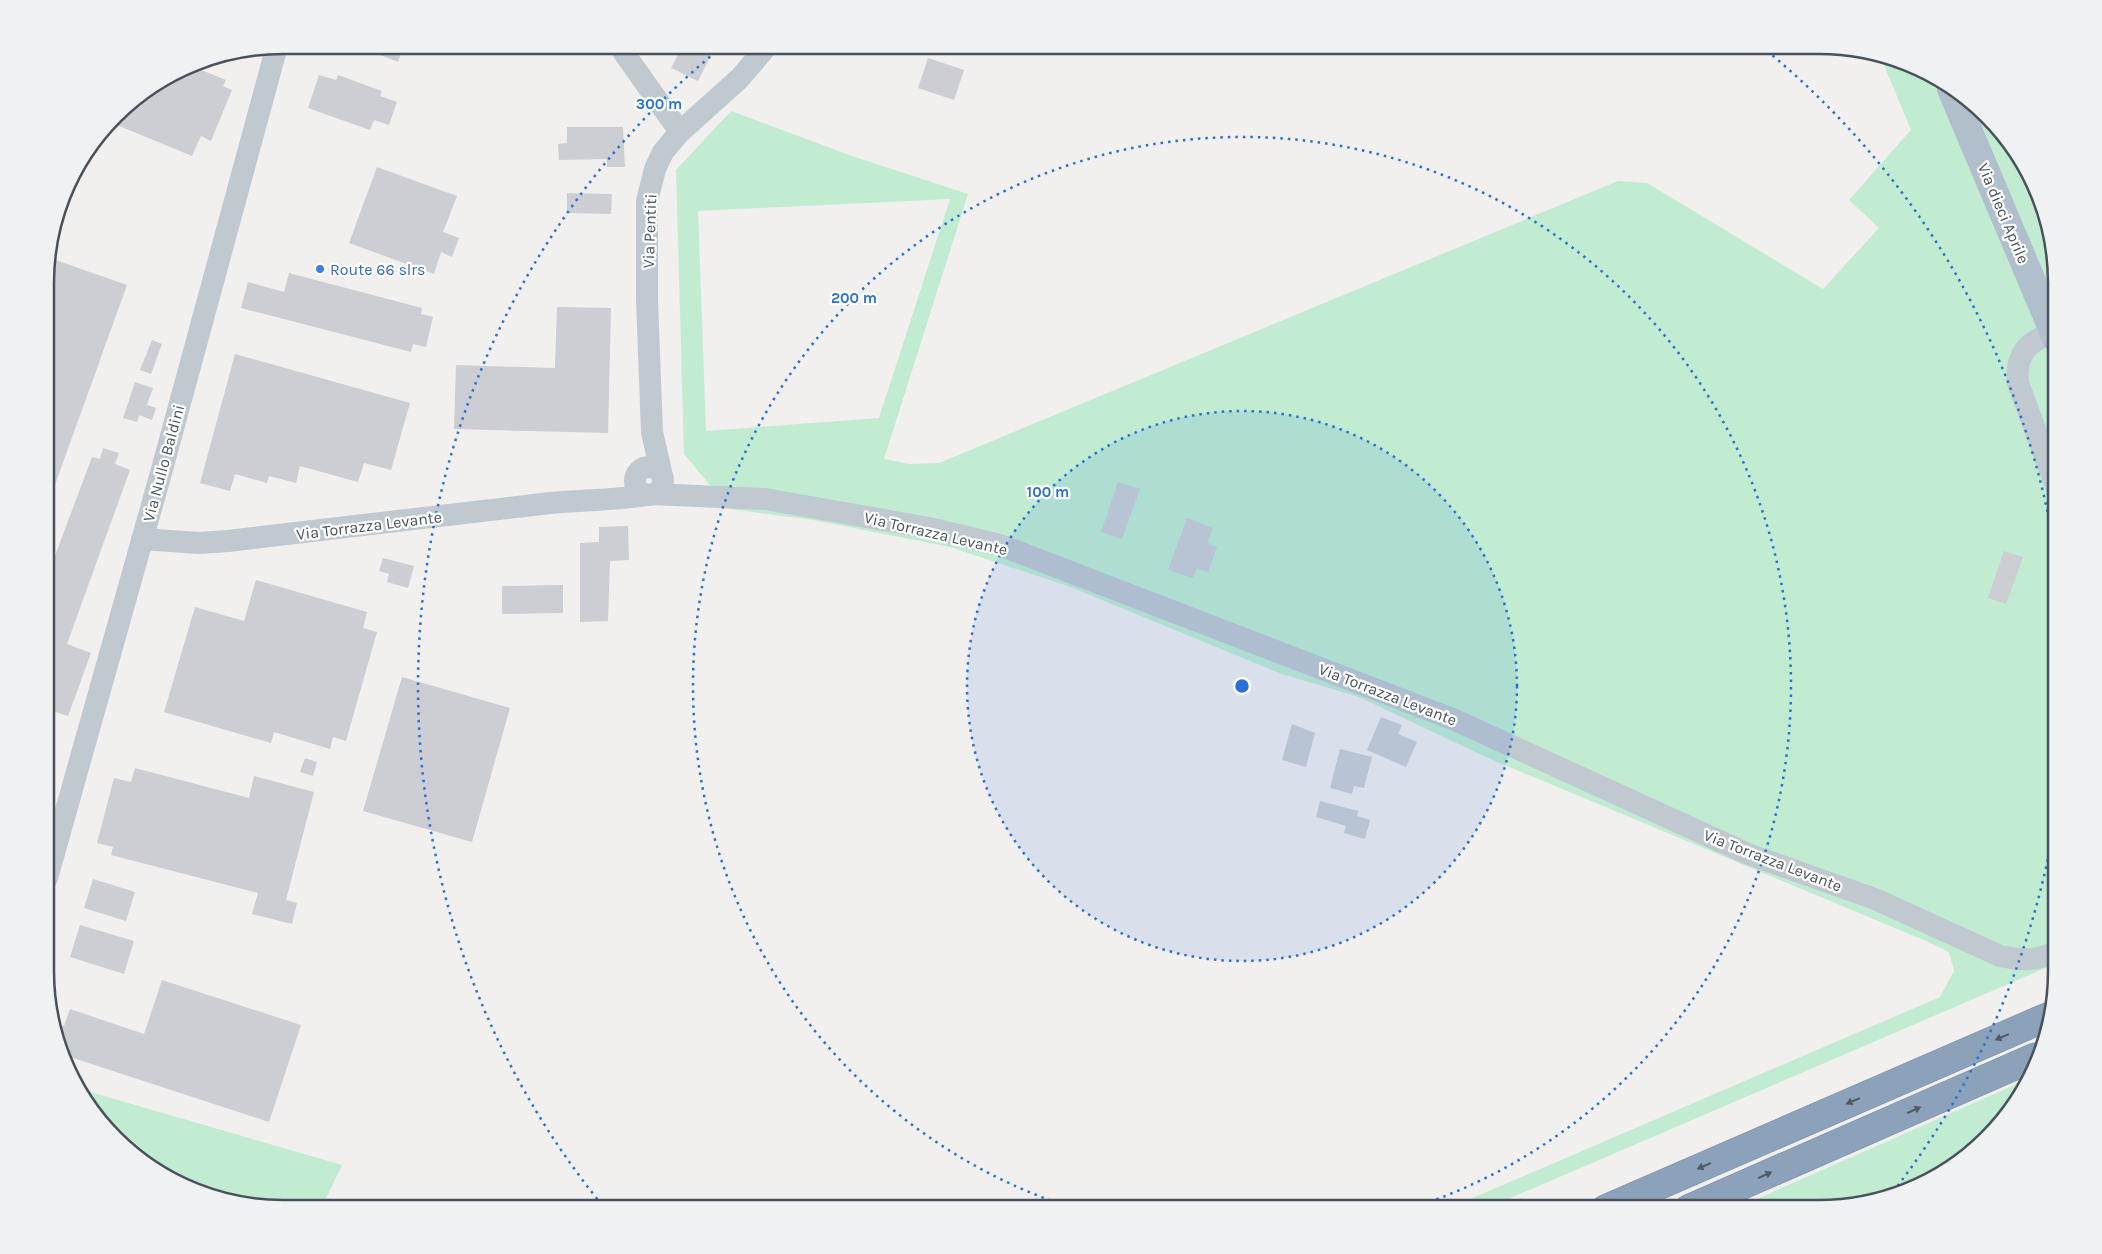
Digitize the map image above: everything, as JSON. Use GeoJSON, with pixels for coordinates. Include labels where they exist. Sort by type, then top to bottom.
{"type":"FeatureCollection","features":[{"type":"Feature","properties":{"kind":"highway"},"geometry":{"type":"LineString","coordinates":[[1626,1200],[2043,1019]]}},
{"type":"Feature","properties":{"kind":"highway"},"geometry":{"type":"LineString","coordinates":[[1707,1200],[2031,1060]]}},
{"type":"Feature","properties":{"kind":"main road","name":"Via dieci Aprile"},"geometry":{"type":"LineString","coordinates":[[1959,101],[2048,318]]}},
{"type":"Feature","properties":{"kind":"street","name":"Via Nullo Baldini"},"geometry":{"type":"LineString","coordinates":[[54,853],[275,54]]}},
{"type":"Feature","properties":{"kind":"street"},"geometry":{"type":"LineString","coordinates":[[625,54],[680,132]]}},
{"type":"Feature","properties":{"kind":"street","name":"Via Pentiti"},"geometry":{"type":"LineString","coordinates":[[651,481],[652,432],[647,201],[655,169],[663,152],[680,132],[740,78],[760,54]]}},
{"type":"Feature","properties":{"kind":"street"},"geometry":{"type":"LineString","coordinates":[[2048,336],[2040,337],[2029,345],[2020,356],[2016,368],[2018,383],[2048,464]]}},
{"type":"Feature","properties":{"kind":"street","name":"Via Torrazza Levante"},"geometry":{"type":"LineString","coordinates":[[142,540],[199,543],[228,541],[596,499],[623,487],[651,481],[696,495],[765,498],[929,528],[1000,545],[1455,720],[1748,854],[1875,899],[2000,956],[2021,960],[2038,959],[2048,955]]}},
{"type":"Feature","properties":{"kind":"green space"},"geometry":{"type":"Polygon","coordinates":[[[1883,63],[1907,71],[1946,92],[1981,121],[2001,143],[2018,168],[2030,192],[2045,242],[2048,268],[2048,967],[1506,1200],[1468,1200],[1940,997],[1954,971],[1949,952],[1488,758],[1359,697],[1279,673],[1068,586],[950,547],[813,520],[730,509],[684,454],[676,170],[731,111],[849,155],[968,194],[884,459],[909,464],[939,463],[1618,181],[1647,183],[1823,289],[1879,228],[1849,200],[1911,130],[1883,63]],[[950,199],[698,211],[706,431],[879,418],[950,199]]]}},
{"type":"Feature","properties":{"kind":"green space"},"geometry":{"type":"Polygon","coordinates":[[[2020,1083],[2001,1111],[1981,1133],[1959,1153],[1921,1176],[1893,1188],[1864,1196],[1834,1200],[1754,1200],[2020,1083]]]}},
{"type":"Feature","properties":{"kind":"green space"},"geometry":{"type":"Polygon","coordinates":[[[87,1091],[342,1165],[325,1200],[268,1200],[238,1196],[209,1188],[168,1170],[143,1153],[101,1111],[87,1091]]]}},
{"type":"Feature","properties":{"kind":"building"},"geometry":{"type":"Polygon","coordinates":[[[378,54],[401,54],[398,62],[378,54]]]}},
{"type":"Feature","properties":{"kind":"building"},"geometry":{"type":"Polygon","coordinates":[[[678,54],[712,54],[698,81],[671,68],[678,54]]]}},
{"type":"Feature","properties":{"kind":"building"},"geometry":{"type":"Polygon","coordinates":[[[928,58],[964,70],[954,100],[918,88],[928,58]]]}},
{"type":"Feature","properties":{"kind":"building"},"geometry":{"type":"Polygon","coordinates":[[[200,69],[226,80],[223,86],[232,90],[211,141],[201,136],[192,156],[117,125],[143,101],[156,92],[168,84],[200,69]]]}},
{"type":"Feature","properties":{"kind":"building"},"geometry":{"type":"Polygon","coordinates":[[[319,75],[336,80],[338,75],[382,91],[380,96],[397,102],[389,125],[374,120],[370,130],[308,108],[319,75]]]}},
{"type":"Feature","properties":{"kind":"building"},"geometry":{"type":"Polygon","coordinates":[[[567,127],[623,127],[625,167],[607,167],[607,159],[559,160],[558,144],[567,143],[567,127]]]}},
{"type":"Feature","properties":{"kind":"building"},"geometry":{"type":"Polygon","coordinates":[[[377,167],[457,196],[443,232],[459,238],[452,257],[441,252],[434,274],[349,243],[377,167]]]}},
{"type":"Feature","properties":{"kind":"building"},"geometry":{"type":"Polygon","coordinates":[[[567,193],[612,194],[611,214],[567,213],[567,193]]]}},
{"type":"Feature","properties":{"kind":"building"},"geometry":{"type":"Polygon","coordinates":[[[55,260],[127,285],[54,488],[55,260]]]}},
{"type":"Feature","properties":{"kind":"building"},"geometry":{"type":"Polygon","coordinates":[[[289,273],[422,308],[421,314],[433,317],[426,347],[413,344],[411,352],[241,308],[248,282],[284,292],[289,273]]]}},
{"type":"Feature","properties":{"kind":"building"},"geometry":{"type":"Polygon","coordinates":[[[557,307],[611,308],[608,433],[454,429],[456,365],[555,368],[557,307]]]}},
{"type":"Feature","properties":{"kind":"building"},"geometry":{"type":"Polygon","coordinates":[[[152,340],[162,344],[151,374],[140,370],[152,340]]]}},
{"type":"Feature","properties":{"kind":"building"},"geometry":{"type":"Polygon","coordinates":[[[235,354],[410,403],[391,470],[364,463],[358,482],[300,466],[296,483],[269,476],[267,483],[235,474],[230,491],[200,483],[235,354]]]}},
{"type":"Feature","properties":{"kind":"building"},"geometry":{"type":"Polygon","coordinates":[[[135,382],[153,388],[147,405],[156,408],[152,420],[139,415],[137,422],[123,418],[135,382]]]}},
{"type":"Feature","properties":{"kind":"building"},"geometry":{"type":"Polygon","coordinates":[[[103,448],[119,453],[115,464],[130,470],[67,644],[91,653],[68,716],[54,711],[54,558],[92,457],[100,459],[103,448]]]}},
{"type":"Feature","properties":{"kind":"building"},"geometry":{"type":"Polygon","coordinates":[[[1118,482],[1140,489],[1122,539],[1101,532],[1118,482]]]}},
{"type":"Feature","properties":{"kind":"building"},"geometry":{"type":"Polygon","coordinates":[[[1187,518],[1213,528],[1207,543],[1217,547],[1208,572],[1197,568],[1193,578],[1168,570],[1187,518]]]}},
{"type":"Feature","properties":{"kind":"building"},"geometry":{"type":"Polygon","coordinates":[[[628,526],[629,560],[610,561],[608,621],[580,622],[580,543],[599,542],[599,527],[628,526]]]}},
{"type":"Feature","properties":{"kind":"building"},"geometry":{"type":"Polygon","coordinates":[[[2004,551],[2023,557],[2006,604],[1988,598],[2004,551]]]}},
{"type":"Feature","properties":{"kind":"building"},"geometry":{"type":"Polygon","coordinates":[[[383,558],[414,566],[408,588],[387,582],[389,574],[379,571],[383,558]]]}},
{"type":"Feature","properties":{"kind":"building"},"geometry":{"type":"Polygon","coordinates":[[[256,580],[367,612],[363,628],[377,632],[346,741],[333,737],[330,749],[274,732],[271,743],[164,712],[195,607],[244,621],[256,580]]]}},
{"type":"Feature","properties":{"kind":"building"},"geometry":{"type":"Polygon","coordinates":[[[563,585],[563,613],[502,614],[502,586],[563,585]]]}},
{"type":"Feature","properties":{"kind":"building"},"geometry":{"type":"Polygon","coordinates":[[[402,677],[510,708],[472,842],[363,811],[402,677]]]}},
{"type":"Feature","properties":{"kind":"building"},"geometry":{"type":"Polygon","coordinates":[[[1381,717],[1402,725],[1398,734],[1417,742],[1406,767],[1367,750],[1381,717]]]}},
{"type":"Feature","properties":{"kind":"building"},"geometry":{"type":"Polygon","coordinates":[[[1292,724],[1315,733],[1306,767],[1282,760],[1292,724]]]}},
{"type":"Feature","properties":{"kind":"building"},"geometry":{"type":"Polygon","coordinates":[[[1340,749],[1372,757],[1364,788],[1354,786],[1352,794],[1330,788],[1340,749]]]}},
{"type":"Feature","properties":{"kind":"building"},"geometry":{"type":"Polygon","coordinates":[[[305,758],[317,762],[313,776],[300,772],[305,758]]]}},
{"type":"Feature","properties":{"kind":"building"},"geometry":{"type":"Polygon","coordinates":[[[135,768],[249,798],[254,776],[314,792],[286,900],[297,903],[292,924],[252,914],[258,893],[111,855],[113,847],[97,843],[114,778],[131,782],[135,768]]]}},
{"type":"Feature","properties":{"kind":"building"},"geometry":{"type":"Polygon","coordinates":[[[1320,801],[1358,811],[1357,816],[1370,820],[1365,839],[1344,833],[1346,826],[1316,817],[1320,801]]]}},
{"type":"Feature","properties":{"kind":"building"},"geometry":{"type":"Polygon","coordinates":[[[93,879],[135,892],[126,921],[84,908],[93,879]]]}},
{"type":"Feature","properties":{"kind":"building"},"geometry":{"type":"Polygon","coordinates":[[[80,925],[134,941],[124,974],[70,957],[80,925]]]}},
{"type":"Feature","properties":{"kind":"building"},"geometry":{"type":"Polygon","coordinates":[[[162,980],[301,1025],[269,1122],[70,1057],[61,1025],[64,1026],[70,1009],[144,1034],[162,980]]]}},
{"type":"Feature","properties":{"kind":"place","name":"Route 66 slrs"},"geometry":{"type":"Point","coordinates":[320,269]}}]}
